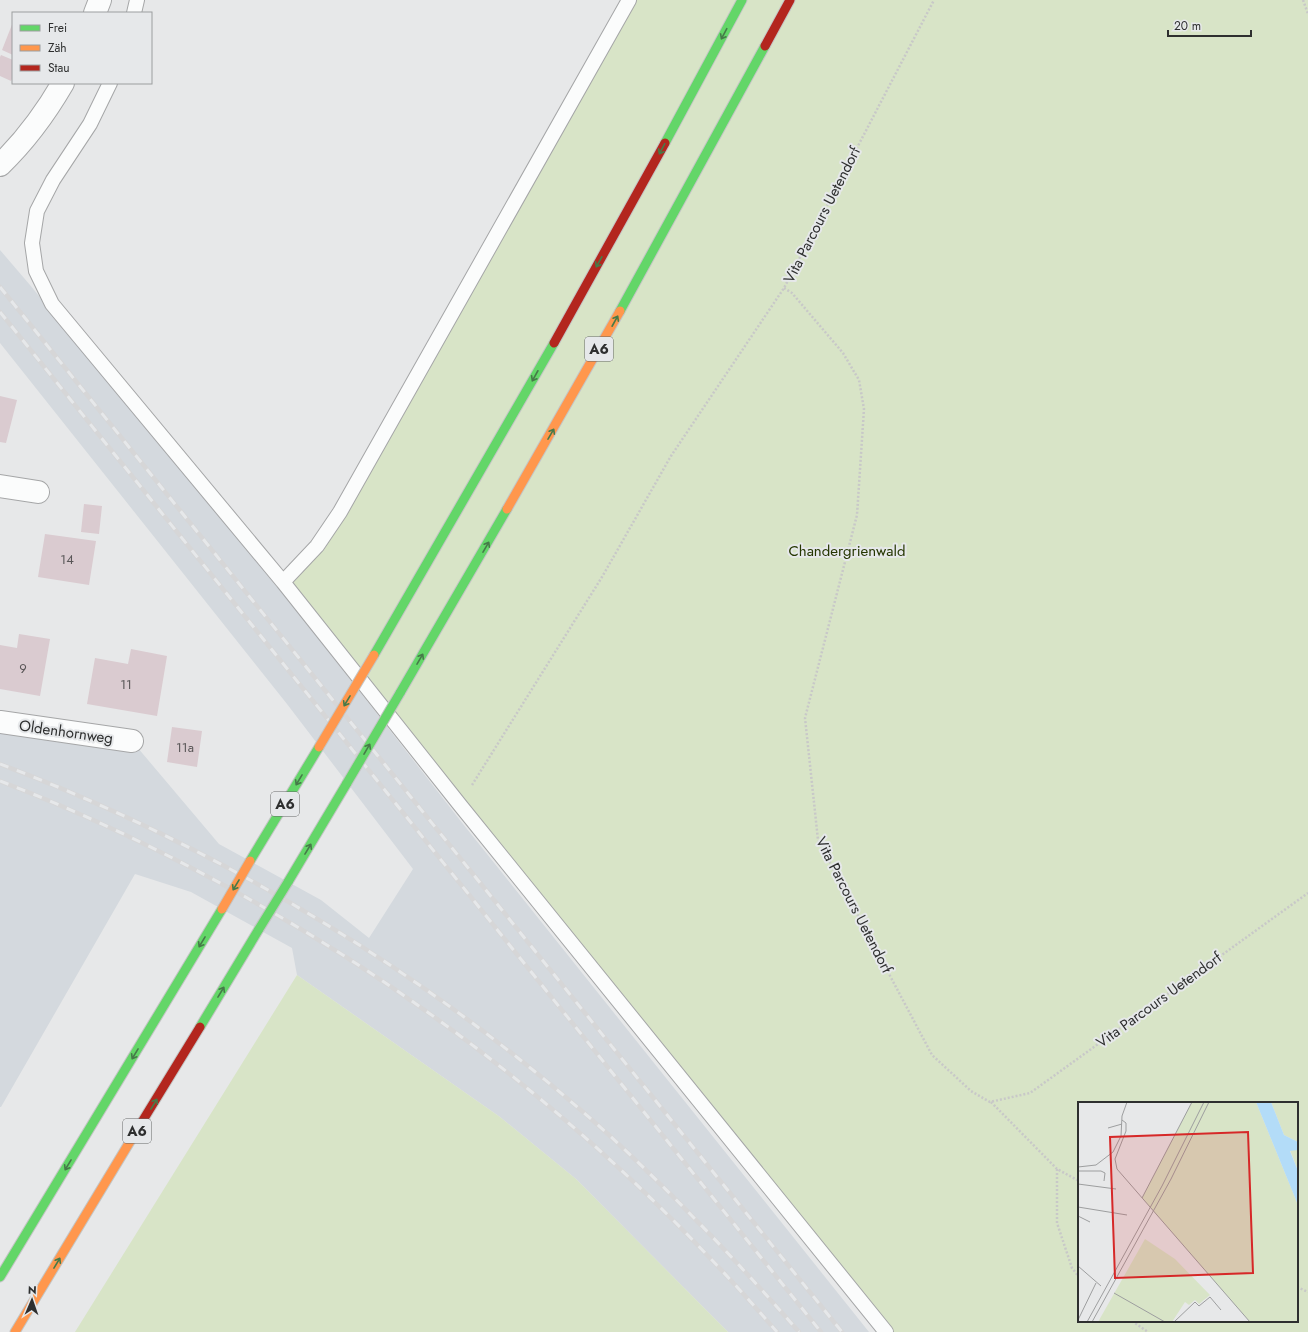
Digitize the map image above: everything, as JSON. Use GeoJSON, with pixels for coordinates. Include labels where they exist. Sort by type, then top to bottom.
{"type":"FeatureCollection","features":[{"type":"Feature","properties":{"kind":"highway","name":"A6"},"geometry":{"type":"LineString","coordinates":[[0,1277],[374,655],[474,484],[651,168],[742,0]]}},
{"type":"Feature","properties":{"kind":"highway","name":"A6"},"geometry":{"type":"LineString","coordinates":[[15,1332],[288,882],[400,693],[609,332],[790,0]]}},
{"type":"Feature","properties":{"kind":"street"},"geometry":{"type":"LineString","coordinates":[[95,12],[100,0]]}},
{"type":"Feature","properties":{"kind":"street"},"geometry":{"type":"LineString","coordinates":[[0,165],[24,140],[40,120],[61,84]]}},
{"type":"Feature","properties":{"kind":"street"},"geometry":{"type":"LineString","coordinates":[[0,486],[38,492]]}},
{"type":"Feature","properties":{"kind":"street","name":"Oldenhornweg"},"geometry":{"type":"LineString","coordinates":[[0,722],[132,741]]}},
{"type":"Feature","properties":{"kind":"lane"},"geometry":{"type":"LineString","coordinates":[[134,12],[137,0]]}},
{"type":"Feature","properties":{"kind":"lane"},"geometry":{"type":"LineString","coordinates":[[283,582],[317,546],[340,512],[629,0]]}},
{"type":"Feature","properties":{"kind":"lane"},"geometry":{"type":"LineString","coordinates":[[110,84],[90,124],[53,180],[37,211],[32,243],[36,271],[52,304],[283,582],[460,805],[886,1332]]}},
{"type":"Feature","properties":{"kind":"path","name":"Vita Parcours Uetendorf"},"geometry":{"type":"LineString","coordinates":[[934,0],[784,288],[792,293],[843,353],[859,380],[864,409],[857,515],[804,718],[818,840],[932,1055],[971,1091],[990,1102],[1030,1093],[1308,893]]}},
{"type":"Feature","properties":{"kind":"path"},"geometry":{"type":"LineString","coordinates":[[1303,0],[1308,14]]}},
{"type":"Feature","properties":{"kind":"path"},"geometry":{"type":"LineString","coordinates":[[460,805],[598,584],[671,456],[784,288]]}},
{"type":"Feature","properties":{"kind":"path"},"geometry":{"type":"LineString","coordinates":[[990,1102],[1057,1169],[1078,1180]]}},
{"type":"Feature","properties":{"kind":"path"},"geometry":{"type":"LineString","coordinates":[[1057,1169],[1056,1223],[1072,1268],[1078,1276]]}},
{"type":"Feature","properties":{"kind":"path"},"geometry":{"type":"LineString","coordinates":[[1298,1288],[1308,1292]]}},
{"type":"Feature","properties":{"kind":"path"},"geometry":{"type":"LineString","coordinates":[[1133,1322],[1148,1332]]}},
{"type":"Feature","properties":{"kind":"shaded area"},"geometry":{"type":"Polygon","coordinates":[[[0,250],[293,606],[463,824],[869,1332],[728,1332],[576,1179],[500,1117],[297,975],[292,948],[191,892],[135,874],[0,1107],[0,722],[132,741],[219,844],[321,900],[369,938],[413,869],[287,704],[0,343],[0,250]]]}},
{"type":"Feature","properties":{"kind":"green space","name":"Chandergrienwald"},"geometry":{"type":"Polygon","coordinates":[[[629,0],[1308,0],[1308,1332],[886,1332],[283,582],[317,546],[629,0]]]}},
{"type":"Feature","properties":{"kind":"green space"},"geometry":{"type":"Polygon","coordinates":[[[297,975],[500,1117],[576,1179],[728,1332],[75,1332],[297,975]]]}},
{"type":"Feature","properties":{"kind":"building"},"geometry":{"type":"Polygon","coordinates":[[[12,25],[12,55],[2,50],[12,25]]]}},
{"type":"Feature","properties":{"kind":"building"},"geometry":{"type":"Polygon","coordinates":[[[1,55],[12,60],[11,81],[0,76],[1,55]]]}},
{"type":"Feature","properties":{"kind":"building"},"geometry":{"type":"Polygon","coordinates":[[[0,396],[17,400],[6,443],[0,442],[0,396]]]}},
{"type":"Feature","properties":{"kind":"building"},"geometry":{"type":"Polygon","coordinates":[[[84,504],[102,506],[99,534],[81,532],[84,504]]]}},
{"type":"Feature","properties":{"kind":"building"},"geometry":{"type":"Polygon","coordinates":[[[45,534],[96,541],[89,585],[38,577],[45,534]]]}},
{"type":"Feature","properties":{"kind":"building"},"geometry":{"type":"Polygon","coordinates":[[[19,634],[50,639],[40,696],[0,689],[0,645],[17,648],[19,634]]]}},
{"type":"Feature","properties":{"kind":"building"},"geometry":{"type":"Polygon","coordinates":[[[131,649],[167,656],[157,716],[87,704],[95,658],[128,664],[131,649]]]}},
{"type":"Feature","properties":{"kind":"building"},"geometry":{"type":"Polygon","coordinates":[[[172,727],[202,731],[197,767],[167,762],[172,727]]]}},
{"type":"Feature","properties":{"kind":"railway"},"geometry":{"type":"LineString","coordinates":[[0,287],[842,1332]]}},
{"type":"Feature","properties":{"kind":"railway"},"geometry":{"type":"LineString","coordinates":[[0,312],[821,1332]]}},
{"type":"Feature","properties":{"kind":"railway"},"geometry":{"type":"LineString","coordinates":[[0,764],[82,797],[163,835],[243,876],[321,921],[397,970],[471,1022],[542,1077],[634,1158],[707,1231],[799,1332]]}},
{"type":"Feature","properties":{"kind":"railway"},"geometry":{"type":"LineString","coordinates":[[0,781],[95,821],[188,866],[249,899],[323,943],[395,990],[465,1040],[532,1092],[597,1148],[659,1206],[719,1268],[777,1332]]}},
{"type":"Feature","properties":{"kind":"traffic: fast"},"geometry":{"type":"LineString","coordinates":[[665,143],[742,0]]}},
{"type":"Feature","properties":{"kind":"traffic: fast"},"geometry":{"type":"LineString","coordinates":[[620,311],[765,46]]}},
{"type":"Feature","properties":{"kind":"traffic: fast"},"geometry":{"type":"LineString","coordinates":[[374,655],[554,343]]}},
{"type":"Feature","properties":{"kind":"traffic: fast"},"geometry":{"type":"LineString","coordinates":[[400,693],[507,509]]}},
{"type":"Feature","properties":{"kind":"traffic: fast"},"geometry":{"type":"LineString","coordinates":[[347,783],[400,693]]}},
{"type":"Feature","properties":{"kind":"traffic: fast"},"geometry":{"type":"LineString","coordinates":[[250,861],[319,747]]}},
{"type":"Feature","properties":{"kind":"traffic: fast"},"geometry":{"type":"LineString","coordinates":[[288,882],[347,783]]}},
{"type":"Feature","properties":{"kind":"traffic: fast"},"geometry":{"type":"LineString","coordinates":[[259,929],[288,882]]}},
{"type":"Feature","properties":{"kind":"traffic: fast"},"geometry":{"type":"LineString","coordinates":[[0,1277],[222,909]]}},
{"type":"Feature","properties":{"kind":"traffic: fast"},"geometry":{"type":"LineString","coordinates":[[200,1027],[259,929]]}},
{"type":"Feature","properties":{"kind":"traffic: slow"},"geometry":{"type":"LineString","coordinates":[[507,509],[620,311]]}},
{"type":"Feature","properties":{"kind":"traffic: slow"},"geometry":{"type":"LineString","coordinates":[[319,747],[374,655]]}},
{"type":"Feature","properties":{"kind":"traffic: slow"},"geometry":{"type":"LineString","coordinates":[[222,909],[250,861]]}},
{"type":"Feature","properties":{"kind":"traffic: slow"},"geometry":{"type":"LineString","coordinates":[[15,1332],[137,1130]]}},
{"type":"Feature","properties":{"kind":"traffic: jam"},"geometry":{"type":"LineString","coordinates":[[765,46],[790,0]]}},
{"type":"Feature","properties":{"kind":"traffic: jam"},"geometry":{"type":"LineString","coordinates":[[554,343],[665,143]]}},
{"type":"Feature","properties":{"kind":"traffic: jam"},"geometry":{"type":"LineString","coordinates":[[137,1130],[200,1027]]}}]}
